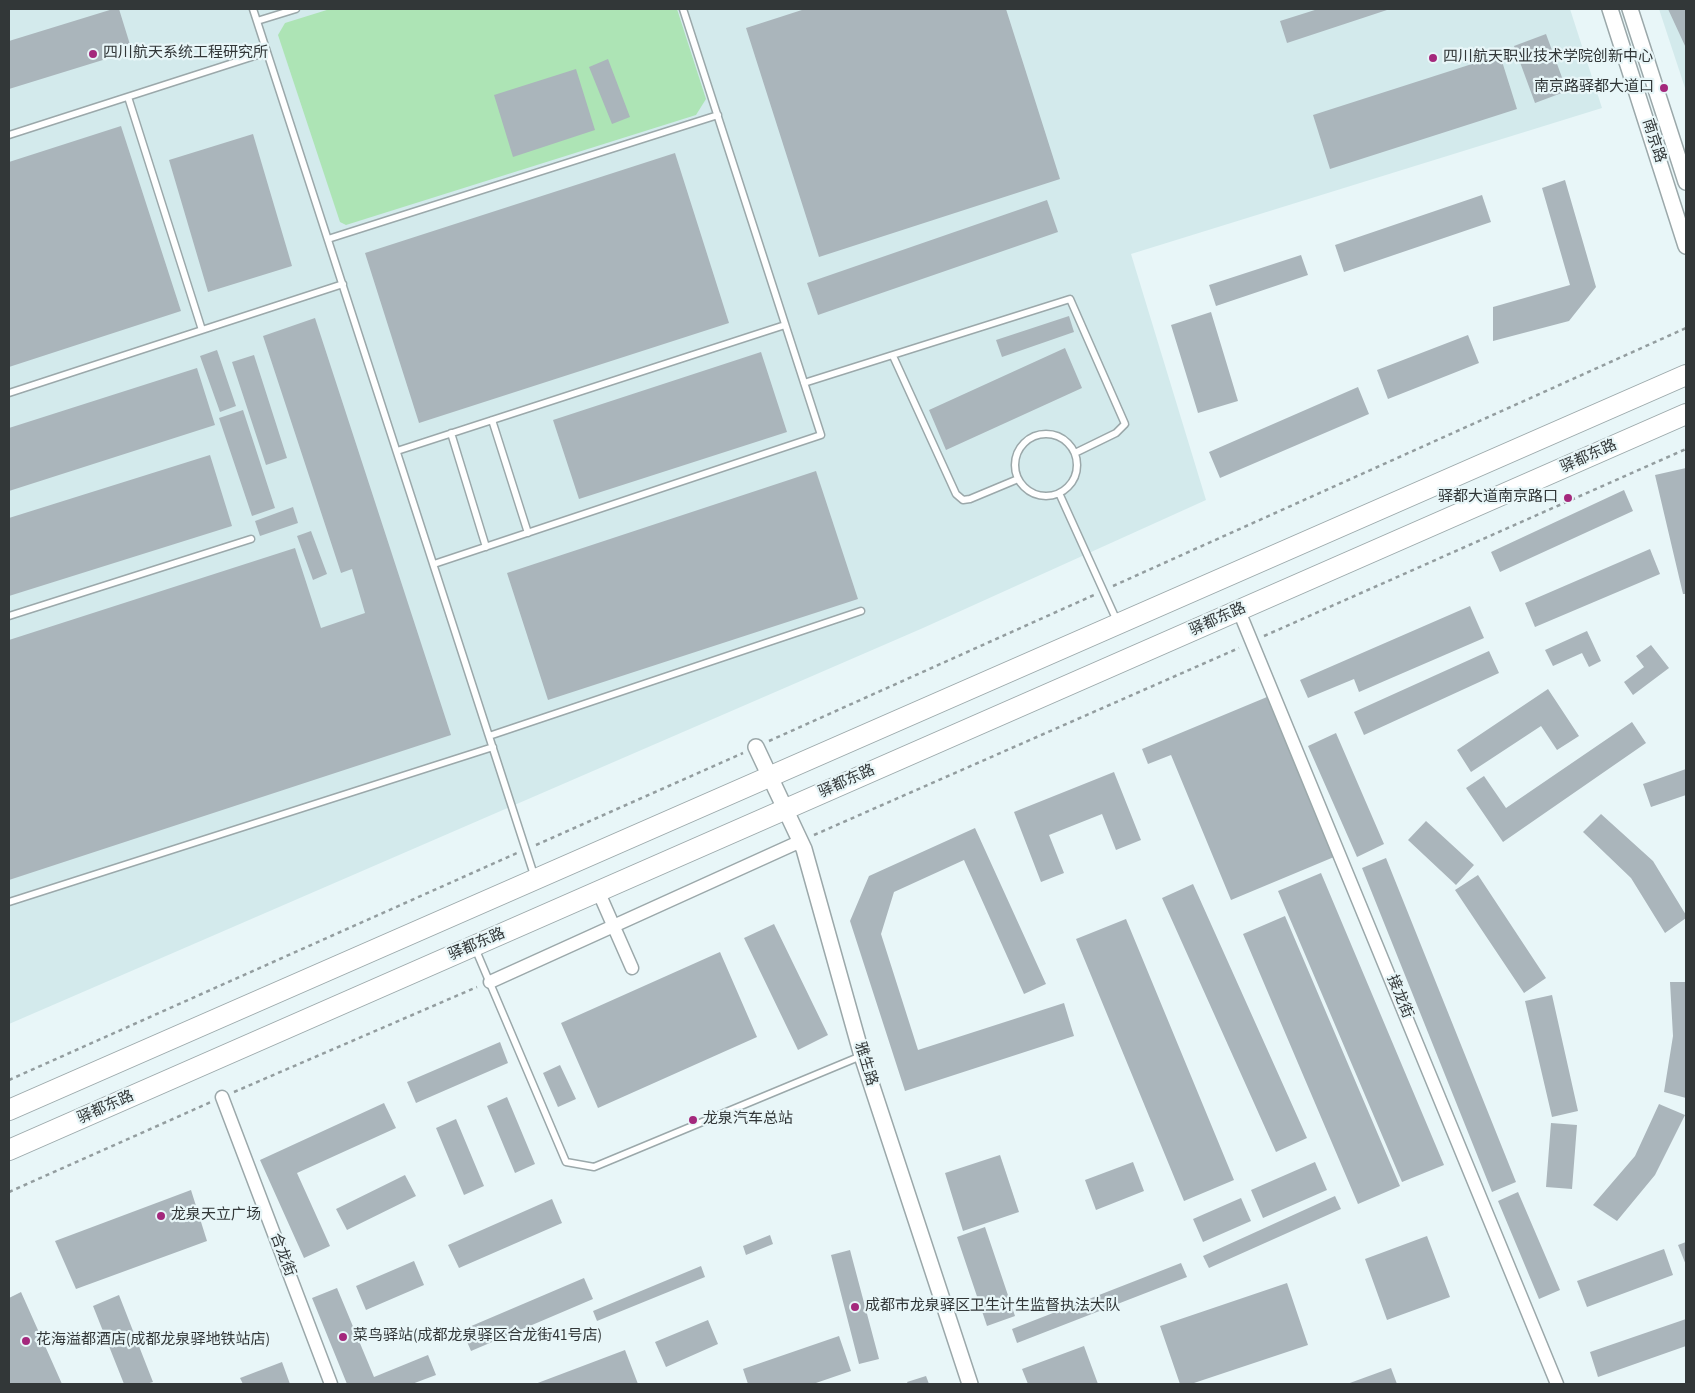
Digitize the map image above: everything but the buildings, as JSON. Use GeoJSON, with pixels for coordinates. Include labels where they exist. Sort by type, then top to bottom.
{"type":"FeatureCollection","features":[{"type":"Feature","properties":{"kind":"highway"},"geometry":{"type":"LineString","coordinates":[[9,1110],[1686,374]]}},
{"type":"Feature","properties":{"kind":"highway","name":"驿都东路"},"geometry":{"type":"LineString","coordinates":[[9,1150],[599,893],[786,808],[1686,414]]}},
{"type":"Feature","properties":{"kind":"street","name":"南京路"},"geometry":{"type":"LineString","coordinates":[[1610,9],[1686,246]]}},
{"type":"Feature","properties":{"kind":"street"},"geometry":{"type":"LineString","coordinates":[[1630,9],[1686,182]]}},
{"type":"Feature","properties":{"kind":"street","name":"接龙街"},"geometry":{"type":"LineString","coordinates":[[1239,611],[1557,1384]]}},
{"type":"Feature","properties":{"kind":"street","name":"雅生路"},"geometry":{"type":"LineString","coordinates":[[756,747],[801,841],[862,1056],[970,1384]]}},
{"type":"Feature","properties":{"kind":"street"},"geometry":{"type":"LineString","coordinates":[[490,982],[801,841]]}},
{"type":"Feature","properties":{"kind":"street"},"geometry":{"type":"LineString","coordinates":[[599,893],[632,968]]}},
{"type":"Feature","properties":{"kind":"street","name":"合龙街"},"geometry":{"type":"LineString","coordinates":[[222,1097],[331,1384]]}},
{"type":"Feature","properties":{"kind":"lane"},"geometry":{"type":"LineString","coordinates":[[253,9],[536,878]]}},
{"type":"Feature","properties":{"kind":"lane"},"geometry":{"type":"LineString","coordinates":[[257,21],[296,9]]}},
{"type":"Feature","properties":{"kind":"lane"},"geometry":{"type":"LineString","coordinates":[[434,564],[821,435],[683,9]]}},
{"type":"Feature","properties":{"kind":"lane"},"geometry":{"type":"LineString","coordinates":[[9,135],[268,52]]}},
{"type":"Feature","properties":{"kind":"lane"},"geometry":{"type":"LineString","coordinates":[[128,97],[202,330]]}},
{"type":"Feature","properties":{"kind":"lane"},"geometry":{"type":"LineString","coordinates":[[328,239],[718,115]]}},
{"type":"Feature","properties":{"kind":"lane"},"geometry":{"type":"LineString","coordinates":[[9,393],[343,284]]}},
{"type":"Feature","properties":{"kind":"lane"},"geometry":{"type":"LineString","coordinates":[[804,383],[1070,300],[1125,424],[1116,433],[1075,453]]}},
{"type":"Feature","properties":{"kind":"lane"},"geometry":{"type":"LineString","coordinates":[[397,451],[785,325]]}},
{"type":"Feature","properties":{"kind":"lane"},"geometry":{"type":"LineString","coordinates":[[893,356],[956,494],[964,500],[970,499],[1018,479]]}},
{"type":"Feature","properties":{"kind":"lane"},"geometry":{"type":"LineString","coordinates":[[492,420],[528,533]]}},
{"type":"Feature","properties":{"kind":"lane"},"geometry":{"type":"LineString","coordinates":[[452,433],[486,547]]}},
{"type":"Feature","properties":{"kind":"lane"},"geometry":{"type":"LineString","coordinates":[[1055,435],[1064,439],[1075,453],[1078,466],[1076,476],[1071,484],[1059,493],[1043,496],[1033,494],[1018,479],[1015,469],[1016,458],[1023,445],[1035,436],[1055,435]]}},
{"type":"Feature","properties":{"kind":"lane"},"geometry":{"type":"LineString","coordinates":[[1059,493],[1118,624]]}},
{"type":"Feature","properties":{"kind":"lane"},"geometry":{"type":"LineString","coordinates":[[9,616],[251,539]]}},
{"type":"Feature","properties":{"kind":"lane"},"geometry":{"type":"LineString","coordinates":[[489,736],[861,611]]}},
{"type":"Feature","properties":{"kind":"lane"},"geometry":{"type":"LineString","coordinates":[[9,902],[493,747]]}},
{"type":"Feature","properties":{"kind":"lane"},"geometry":{"type":"LineString","coordinates":[[474,946],[566,1162],[594,1167],[862,1056]]}},
{"type":"Feature","properties":{"kind":"path"},"geometry":{"type":"LineString","coordinates":[[9,1080],[756,747],[1686,328]]}},
{"type":"Feature","properties":{"kind":"path"},"geometry":{"type":"LineString","coordinates":[[9,1192],[222,1097],[490,982]]}},
{"type":"Feature","properties":{"kind":"shaded area"},"geometry":{"type":"Polygon","coordinates":[[[9,9],[1570,9],[1602,108],[1131,254],[1206,500],[923,628],[9,1024],[9,9]]]}},
{"type":"Feature","properties":{"kind":"shaded area"},"geometry":{"type":"Polygon","coordinates":[[[1659,9],[1686,9],[1686,91],[1659,9]]]}},
{"type":"Feature","properties":{"kind":"green space"},"geometry":{"type":"Polygon","coordinates":[[[330,9],[677,9],[706,99],[696,115],[346,225],[340,222],[278,35],[285,23],[330,9]]]}},
{"type":"Feature","properties":{"kind":"place","name":"四川航天系统工程研究所"},"geometry":{"type":"Point","coordinates":[93,54]}},
{"type":"Feature","properties":{"kind":"place","name":"四川航天职业技术学院创新中心"},"geometry":{"type":"Point","coordinates":[1433,58]}},
{"type":"Feature","properties":{"kind":"place","name":"南京路驿都大道口"},"geometry":{"type":"Point","coordinates":[1664,88]}},
{"type":"Feature","properties":{"kind":"place","name":"驿都大道南京路口"},"geometry":{"type":"Point","coordinates":[1568,498]}},
{"type":"Feature","properties":{"kind":"place","name":"龙泉汽车总站"},"geometry":{"type":"Point","coordinates":[693,1120]}},
{"type":"Feature","properties":{"kind":"place","name":"龙泉天立广场"},"geometry":{"type":"Point","coordinates":[161,1216]}},
{"type":"Feature","properties":{"kind":"place","name":"成都市龙泉驿区卫生计生监督执法大队"},"geometry":{"type":"Point","coordinates":[855,1307]}},
{"type":"Feature","properties":{"kind":"place","name":"菜鸟驿站(成都龙泉驿区合龙街41号店)"},"geometry":{"type":"Point","coordinates":[343,1337]}},
{"type":"Feature","properties":{"kind":"place","name":"花海溢都酒店(成都龙泉驿地铁站店)"},"geometry":{"type":"Point","coordinates":[26,1341]}}]}
